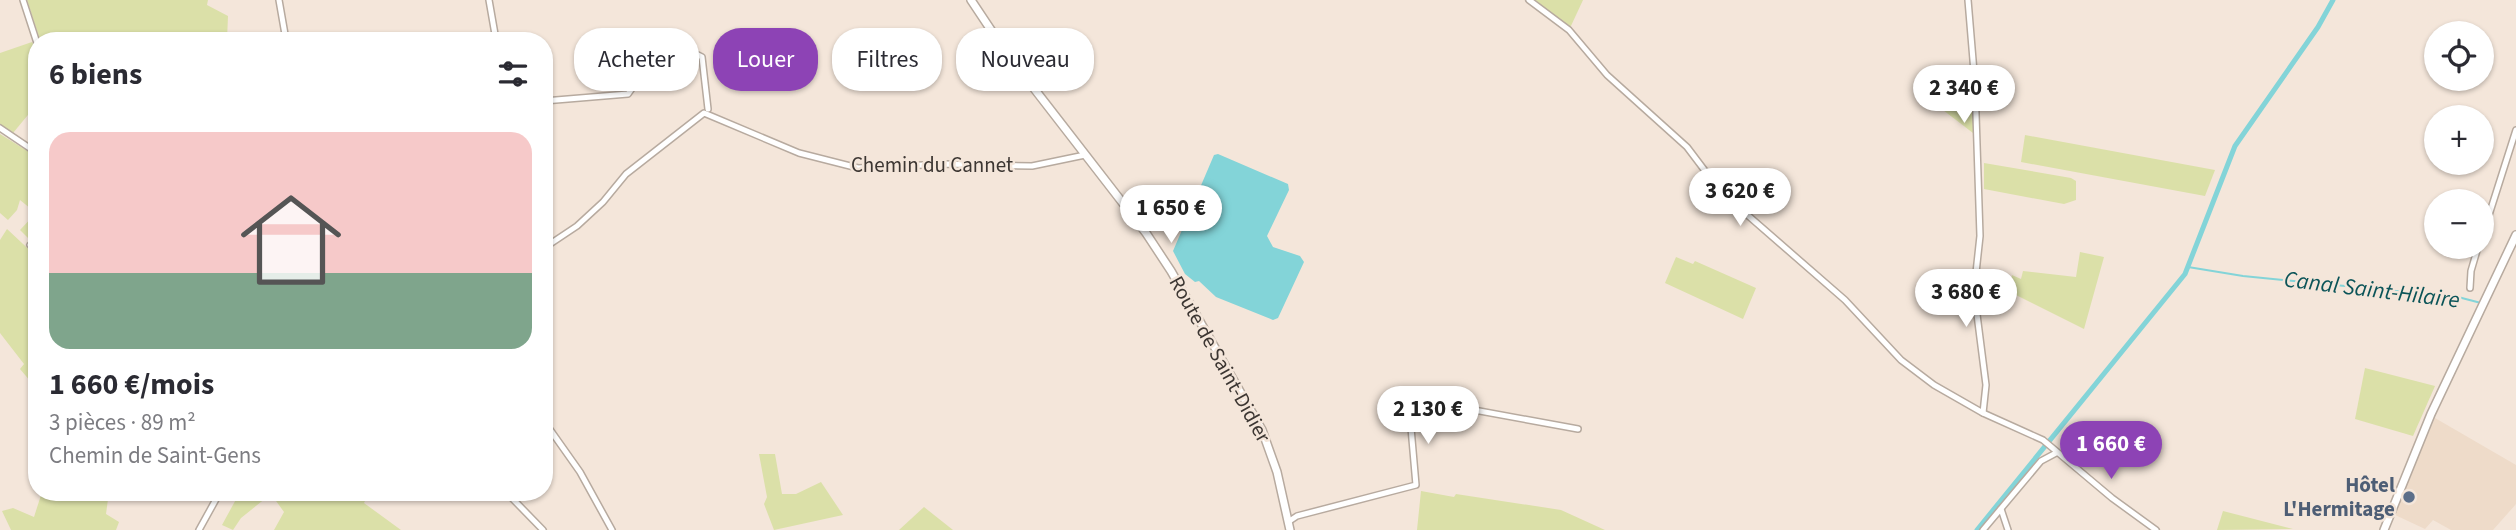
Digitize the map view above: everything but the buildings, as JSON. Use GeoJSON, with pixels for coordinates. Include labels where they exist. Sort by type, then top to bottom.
{"type":"FeatureCollection","features":[{"type":"Feature","properties":{"kind":"main road","name":"Route de Saint-Didier"},"geometry":{"type":"LineString","coordinates":[[972,0],[1005,51],[1159,251],[1243,397],[1270,450],[1289,526]]}},
{"type":"Feature","properties":{"kind":"main road"},"geometry":{"type":"LineString","coordinates":[[2384,530],[2431,414],[2516,236]]}},
{"type":"Feature","properties":{"kind":"street"},"geometry":{"type":"LineString","coordinates":[[23,0],[33,32]]}},
{"type":"Feature","properties":{"kind":"street"},"geometry":{"type":"LineString","coordinates":[[279,0],[285,32]]}},
{"type":"Feature","properties":{"kind":"street"},"geometry":{"type":"LineString","coordinates":[[489,0],[495,32]]}},
{"type":"Feature","properties":{"kind":"street"},"geometry":{"type":"LineString","coordinates":[[1529,0],[1569,30],[1607,75],[1671,130],[1721,192],[1845,300],[1901,360],[1934,385],[1983,413],[2047,443],[2112,498],[2157,530]]}},
{"type":"Feature","properties":{"kind":"street"},"geometry":{"type":"LineString","coordinates":[[1968,0],[1975,84],[1980,236],[1974,291],[1985,373],[1983,413]]}},
{"type":"Feature","properties":{"kind":"street"},"geometry":{"type":"LineString","coordinates":[[553,100],[628,94],[643,73],[664,73],[694,53],[702,57],[708,109]]}},
{"type":"Feature","properties":{"kind":"street","name":"Chemin du Cannet"},"geometry":{"type":"LineString","coordinates":[[553,242],[577,226],[603,202],[625,174],[704,113],[799,153],[858,168],[945,164],[1032,166],[1085,155]]}},
{"type":"Feature","properties":{"kind":"street"},"geometry":{"type":"LineString","coordinates":[[0,128],[28,147]]}},
{"type":"Feature","properties":{"kind":"street"},"geometry":{"type":"LineString","coordinates":[[2494,199],[2516,130]]}},
{"type":"Feature","properties":{"kind":"street"},"geometry":{"type":"LineString","coordinates":[[2470,288],[2470,271],[2474,259]]}},
{"type":"Feature","properties":{"kind":"street"},"geometry":{"type":"LineString","coordinates":[[1289,526],[1297,516],[1416,485],[1409,405],[1414,399],[1578,429]]}},
{"type":"Feature","properties":{"kind":"street"},"geometry":{"type":"LineString","coordinates":[[553,434],[580,472],[612,530]]}},
{"type":"Feature","properties":{"kind":"street"},"geometry":{"type":"LineString","coordinates":[[1983,530],[2041,461],[2056,453]]}},
{"type":"Feature","properties":{"kind":"street"},"geometry":{"type":"LineString","coordinates":[[199,530],[215,501]]}},
{"type":"Feature","properties":{"kind":"street"},"geometry":{"type":"LineString","coordinates":[[515,501],[543,530]]}},
{"type":"Feature","properties":{"kind":"street"},"geometry":{"type":"LineString","coordinates":[[2001,509],[2008,530]]}},
{"type":"Feature","properties":{"kind":"shaded area"},"geometry":{"type":"Polygon","coordinates":[[[2435,418],[2516,465],[2516,504],[2493,530],[2451,530],[2433,520],[2425,529],[2393,514],[2435,418]]]}},
{"type":"Feature","properties":{"kind":"green space"},"geometry":{"type":"Polygon","coordinates":[[[27,0],[208,0],[207,5],[228,16],[227,32],[37,32],[27,0]]]}},
{"type":"Feature","properties":{"kind":"green space"},"geometry":{"type":"Polygon","coordinates":[[[1532,0],[1583,0],[1570,28],[1532,0]]]}},
{"type":"Feature","properties":{"kind":"green space"},"geometry":{"type":"Polygon","coordinates":[[[28,43],[28,115],[13,133],[0,125],[0,53],[28,43]]]}},
{"type":"Feature","properties":{"kind":"green space"},"geometry":{"type":"Polygon","coordinates":[[[1960,82],[1972,88],[1973,133],[1943,110],[1960,82]]]}},
{"type":"Feature","properties":{"kind":"green space"},"geometry":{"type":"Polygon","coordinates":[[[0,134],[28,151],[28,206],[20,200],[17,210],[8,220],[0,213],[0,134]]]}},
{"type":"Feature","properties":{"kind":"green space"},"geometry":{"type":"Polygon","coordinates":[[[2025,135],[2215,170],[2205,196],[2021,162],[2025,135]]]}},
{"type":"Feature","properties":{"kind":"green space"},"geometry":{"type":"Polygon","coordinates":[[[1984,163],[2071,178],[2076,181],[2076,200],[2064,204],[1984,189],[1984,163]]]}},
{"type":"Feature","properties":{"kind":"green space"},"geometry":{"type":"Polygon","coordinates":[[[28,222],[28,238],[20,230],[28,222]]]}},
{"type":"Feature","properties":{"kind":"green space"},"geometry":{"type":"Polygon","coordinates":[[[7,229],[28,249],[28,378],[20,369],[24,364],[0,333],[0,240],[7,229]]]}},
{"type":"Feature","properties":{"kind":"green space"},"geometry":{"type":"Polygon","coordinates":[[[2080,252],[2104,257],[2084,329],[2004,289],[2011,282],[2012,275],[2021,279],[2023,271],[2076,277],[2080,252]]]}},
{"type":"Feature","properties":{"kind":"green space"},"geometry":{"type":"Polygon","coordinates":[[[1676,257],[1693,264],[1695,261],[1756,288],[1743,319],[1665,283],[1676,257]]]}},
{"type":"Feature","properties":{"kind":"green space"},"geometry":{"type":"Polygon","coordinates":[[[2365,368],[2435,386],[2413,436],[2355,419],[2365,368]]]}},
{"type":"Feature","properties":{"kind":"green space"},"geometry":{"type":"Polygon","coordinates":[[[759,454],[775,454],[782,494],[796,494],[821,482],[843,515],[774,530],[764,504],[767,497],[759,454]]]}},
{"type":"Feature","properties":{"kind":"green space"},"geometry":{"type":"Polygon","coordinates":[[[1421,491],[1561,510],[1605,530],[1417,530],[1421,491]]]}},
{"type":"Feature","properties":{"kind":"green space"},"geometry":{"type":"Polygon","coordinates":[[[39,501],[108,501],[106,514],[119,522],[116,530],[11,530],[2,511],[13,508],[34,517],[39,501]]]}},
{"type":"Feature","properties":{"kind":"green space"},"geometry":{"type":"Polygon","coordinates":[[[235,501],[262,501],[241,518],[233,530],[222,525],[235,501]]]}},
{"type":"Feature","properties":{"kind":"green space"},"geometry":{"type":"Polygon","coordinates":[[[276,501],[365,501],[364,503],[401,530],[274,530],[284,512],[276,501]]]}},
{"type":"Feature","properties":{"kind":"green space"},"geometry":{"type":"Polygon","coordinates":[[[924,507],[953,530],[899,530],[924,507]]]}},
{"type":"Feature","properties":{"kind":"green space"},"geometry":{"type":"Polygon","coordinates":[[[2223,511],[2293,529],[2217,530],[2223,511]]]}},
{"type":"Feature","properties":{"kind":"water"},"geometry":{"type":"Polygon","coordinates":[[[1218,154],[1288,184],[1289,190],[1267,236],[1273,247],[1300,256],[1304,262],[1278,318],[1273,320],[1216,297],[1199,281],[1195,282],[1185,274],[1173,251],[1214,155],[1218,154]]]}},
{"type":"Feature","properties":{"kind":"waterway"},"geometry":{"type":"LineString","coordinates":[[1977,530],[2185,274],[2235,146],[2318,27],[2333,0]]}},
{"type":"Feature","properties":{"kind":"waterway","name":"Canal Saint-Hilaire"},"geometry":{"type":"LineString","coordinates":[[2188,267],[2243,276],[2458,297],[2481,303]]}},
{"type":"Feature","properties":{"kind":"place","name":"Hôtel L'Hermitage"},"geometry":{"type":"Point","coordinates":[2409,497]}}]}
